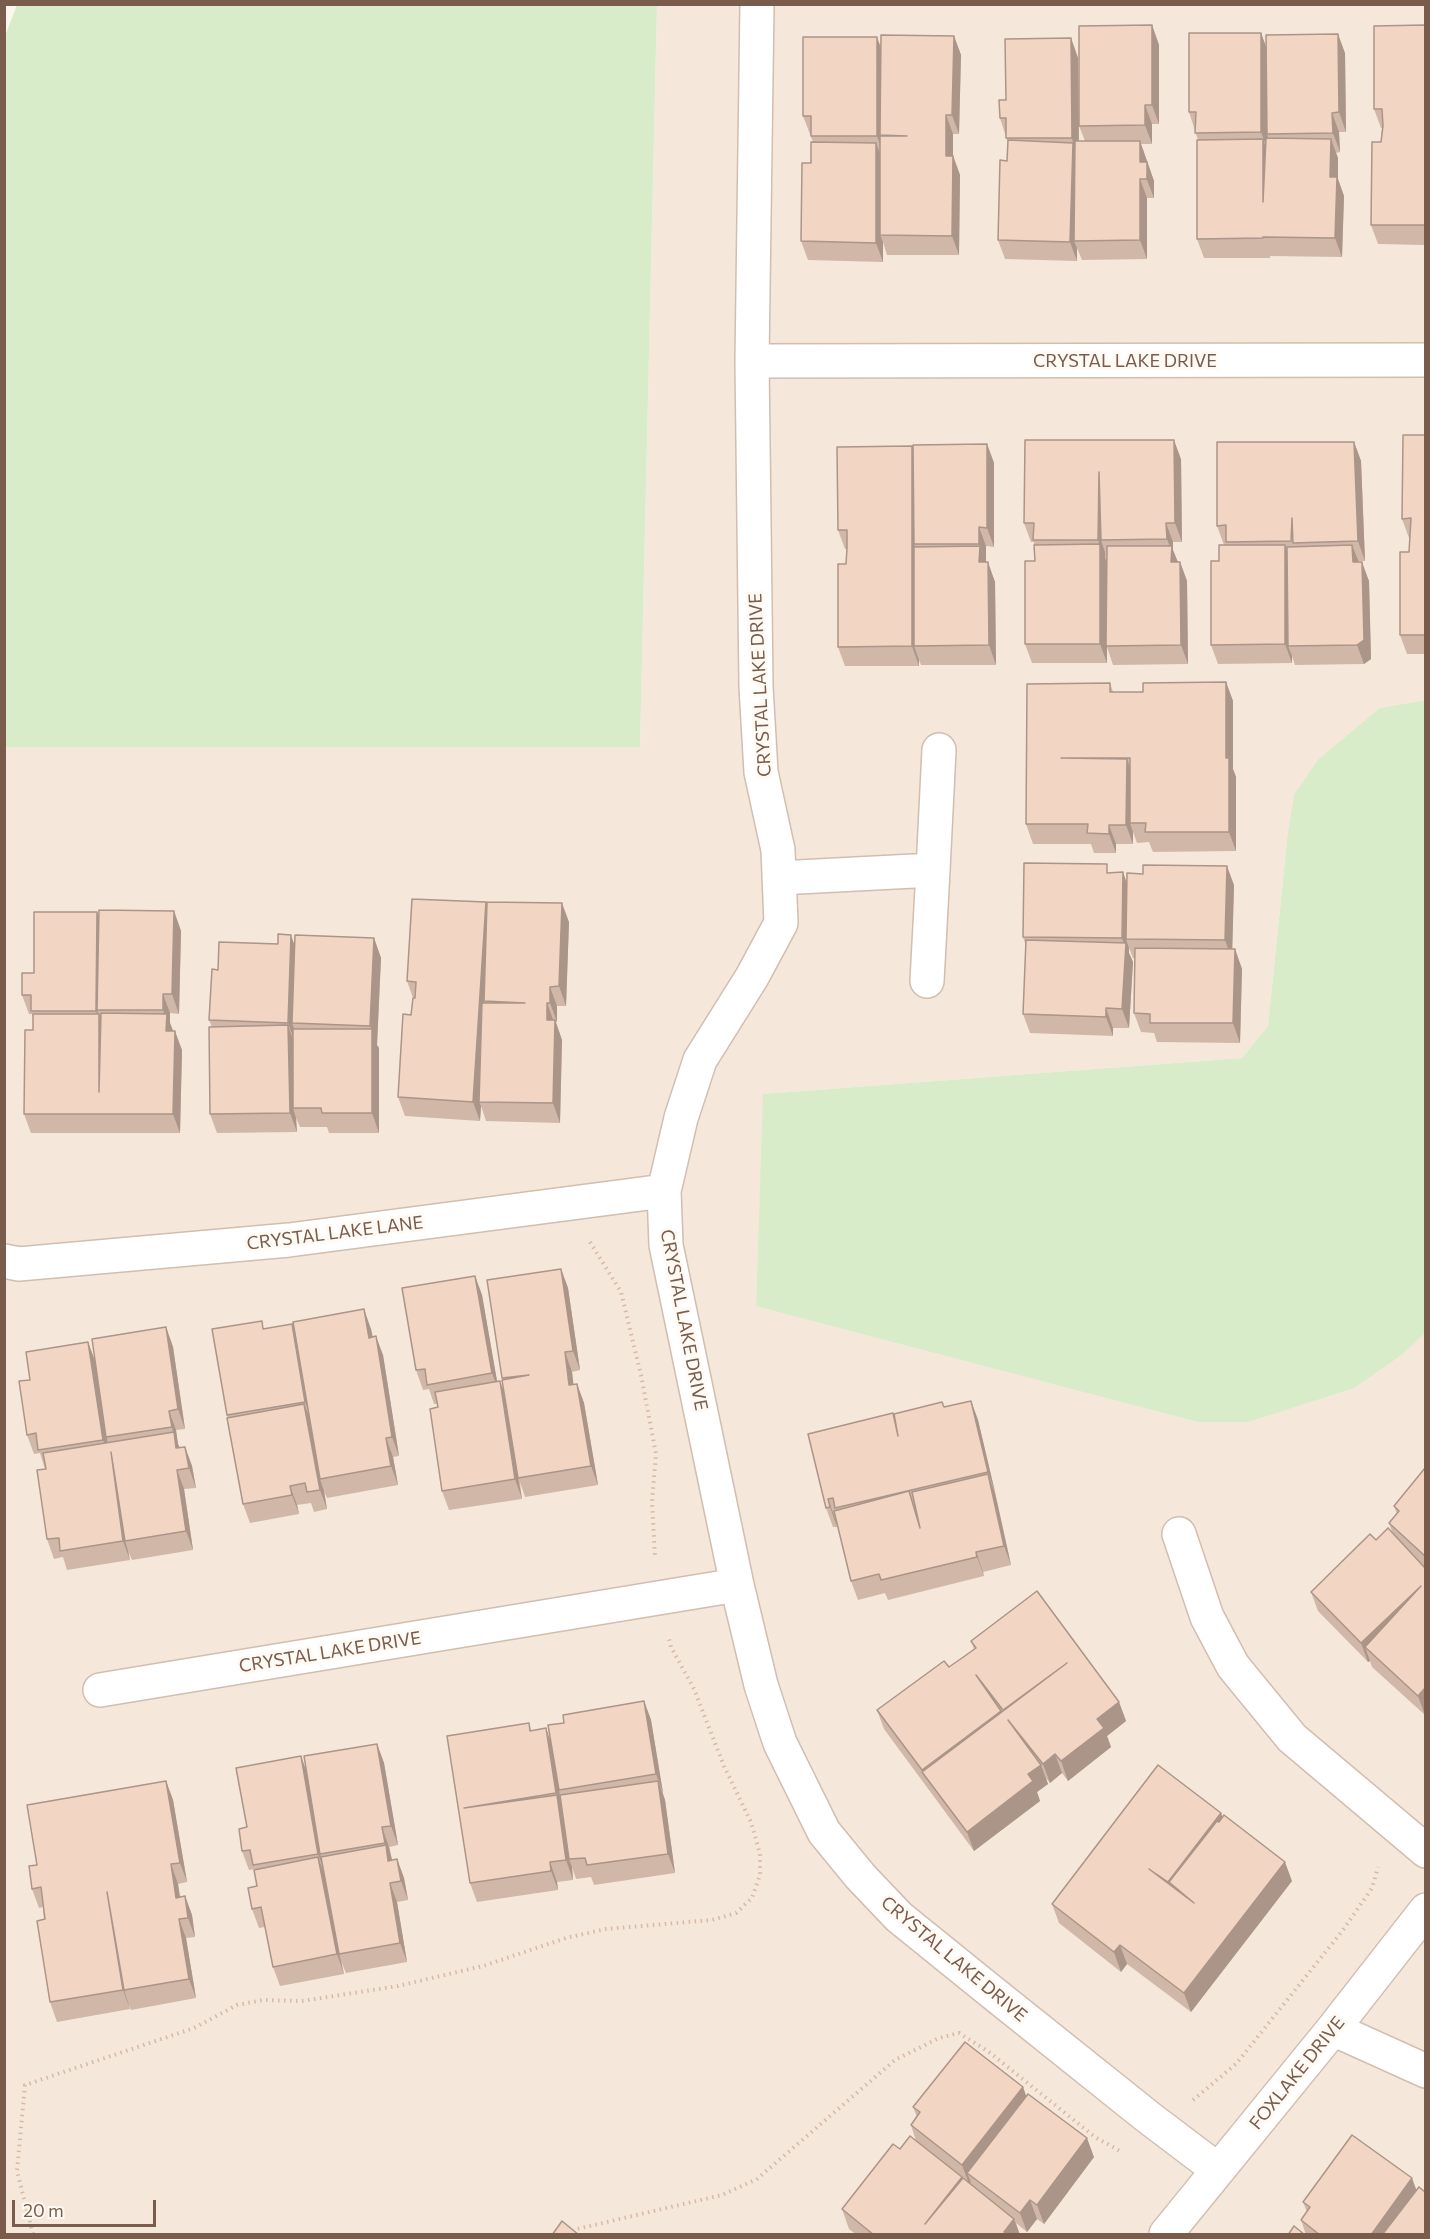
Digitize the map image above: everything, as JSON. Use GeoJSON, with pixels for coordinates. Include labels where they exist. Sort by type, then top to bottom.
{"type":"FeatureCollection","features":[{"type":"Feature","properties":{"kind":"street","name":"CRYSTAL LAKE DRIVE"},"geometry":{"type":"LineString","coordinates":[[756,4],[752,361],[756,687],[761,772],[778,850],[781,923],[752,977],[700,1060],[681,1118],[664,1191],[666,1245],[737,1585],[761,1685],[780,1743],[824,1832],[860,1876],[899,1917],[1148,2117],[1218,2170]]}},
{"type":"Feature","properties":{"kind":"street","name":"CRYSTAL LAKE DRIVE"},"geometry":{"type":"LineString","coordinates":[[752,361],[1425,360]]}},
{"type":"Feature","properties":{"kind":"street"},"geometry":{"type":"LineString","coordinates":[[927,981],[939,750]]}},
{"type":"Feature","properties":{"kind":"street"},"geometry":{"type":"LineString","coordinates":[[779,878],[933,870]]}},
{"type":"Feature","properties":{"kind":"street","name":"CRYSTAL LAKE LANE"},"geometry":{"type":"LineString","coordinates":[[4,1261],[19,1264],[289,1240],[664,1191]]}},
{"type":"Feature","properties":{"kind":"street"},"geometry":{"type":"LineString","coordinates":[[1179,1534],[1207,1617],[1233,1666],[1292,1738],[1425,1851]]}},
{"type":"Feature","properties":{"kind":"street","name":"CRYSTAL LAKE DRIVE"},"geometry":{"type":"LineString","coordinates":[[100,1690],[737,1585]]}},
{"type":"Feature","properties":{"kind":"street","name":"FOXLAKE DRIVE"},"geometry":{"type":"LineString","coordinates":[[1166,2235],[1333,2029],[1425,1910]]}},
{"type":"Feature","properties":{"kind":"street"},"geometry":{"type":"LineString","coordinates":[[1333,2029],[1425,2071]]}},
{"type":"Feature","properties":{"kind":"path"},"geometry":{"type":"LineString","coordinates":[[33,2235],[17,2171],[25,2085],[194,2028],[237,2005],[263,2000],[302,2001],[398,1986],[483,1966],[566,1938],[606,1929],[712,1920],[736,1913],[752,1898],[760,1875],[760,1854],[754,1832],[724,1766],[694,1689],[671,1647],[655,1566],[652,1502],[656,1454],[643,1386],[621,1292],[585,1234],[584,1201]]}},
{"type":"Feature","properties":{"kind":"shaded area"},"geometry":{"type":"Polygon","coordinates":[[[657,5],[1425,5],[1425,700],[1380,708],[1287,840],[1268,1026],[1242,1058],[764,1094],[756,1305],[1199,1422],[1248,1422],[1403,1354],[1425,1332],[1425,2234],[5,2234],[5,747],[640,747],[657,5]]]}},
{"type":"Feature","properties":{"kind":"green space"},"geometry":{"type":"Polygon","coordinates":[[[17,5],[657,5],[640,747],[5,747],[4,39],[17,5]]]}},
{"type":"Feature","properties":{"kind":"green space"},"geometry":{"type":"Polygon","coordinates":[[[1425,700],[1426,1332],[1403,1354],[1354,1388],[1248,1422],[1198,1422],[756,1306],[763,1094],[1242,1058],[1268,1026],[1287,840],[1294,795],[1318,760],[1380,708],[1425,700]]]}},
{"type":"Feature","properties":{"kind":"building"},"geometry":{"type":"Polygon","coordinates":[[[1152,25],[1152,105],[1145,105],[1145,125],[1079,126],[1079,26],[1152,25]]]}},
{"type":"Feature","properties":{"kind":"building"},"geometry":{"type":"Polygon","coordinates":[[[1425,25],[1425,225],[1371,225],[1372,142],[1381,142],[1383,126],[1382,109],[1374,109],[1374,26],[1425,25]]]}},
{"type":"Feature","properties":{"kind":"building"},"geometry":{"type":"Polygon","coordinates":[[[1189,33],[1261,33],[1261,132],[1195,133],[1196,112],[1189,112],[1189,33]]]}},
{"type":"Feature","properties":{"kind":"building"},"geometry":{"type":"Polygon","coordinates":[[[1338,34],[1339,112],[1332,113],[1333,133],[1267,134],[1266,35],[1338,34]]]}},
{"type":"Feature","properties":{"kind":"building"},"geometry":{"type":"Polygon","coordinates":[[[881,35],[954,36],[952,115],[946,115],[946,156],[953,156],[952,236],[880,235],[880,136],[907,136],[880,135],[881,35]]]}},
{"type":"Feature","properties":{"kind":"building"},"geometry":{"type":"Polygon","coordinates":[[[803,37],[877,37],[877,136],[811,136],[811,116],[803,116],[803,37]]]}},
{"type":"Feature","properties":{"kind":"building"},"geometry":{"type":"Polygon","coordinates":[[[1071,38],[1072,138],[1006,138],[1006,118],[1000,118],[999,100],[1006,100],[1005,39],[1071,38]]]}},
{"type":"Feature","properties":{"kind":"building"},"geometry":{"type":"Polygon","coordinates":[[[1266,138],[1331,139],[1330,177],[1337,177],[1335,238],[1197,239],[1197,140],[1263,139],[1263,202],[1266,138]]]}},
{"type":"Feature","properties":{"kind":"building"},"geometry":{"type":"Polygon","coordinates":[[[1008,140],[1073,143],[1070,242],[998,240],[1000,160],[1007,161],[1008,140]]]}},
{"type":"Feature","properties":{"kind":"building"},"geometry":{"type":"Polygon","coordinates":[[[1075,141],[1140,141],[1140,162],[1147,162],[1147,179],[1140,179],[1140,240],[1074,241],[1075,141]]]}},
{"type":"Feature","properties":{"kind":"building"},"geometry":{"type":"Polygon","coordinates":[[[811,142],[876,143],[876,243],[801,241],[802,163],[811,163],[811,142]]]}},
{"type":"Feature","properties":{"kind":"building"},"geometry":{"type":"Polygon","coordinates":[[[1403,435],[1425,435],[1425,635],[1400,635],[1400,552],[1409,552],[1411,518],[1402,519],[1403,435]]]}},
{"type":"Feature","properties":{"kind":"building"},"geometry":{"type":"Polygon","coordinates":[[[1025,440],[1174,440],[1175,523],[1166,523],[1167,539],[1101,540],[1099,472],[1098,540],[1033,540],[1034,523],[1024,523],[1025,440]]]}},
{"type":"Feature","properties":{"kind":"building"},"geometry":{"type":"Polygon","coordinates":[[[1217,442],[1354,442],[1358,541],[1293,543],[1292,518],[1291,541],[1226,542],[1226,525],[1217,526],[1217,442]]]}},
{"type":"Feature","properties":{"kind":"building"},"geometry":{"type":"Polygon","coordinates":[[[987,444],[987,528],[979,527],[979,544],[914,544],[913,445],[987,444]]]}},
{"type":"Feature","properties":{"kind":"building"},"geometry":{"type":"Polygon","coordinates":[[[912,446],[912,646],[838,647],[838,564],[846,564],[847,530],[838,530],[837,447],[912,446]]]}},
{"type":"Feature","properties":{"kind":"building"},"geometry":{"type":"Polygon","coordinates":[[[1100,544],[1100,644],[1025,644],[1025,561],[1035,561],[1034,545],[1100,544]]]}},
{"type":"Feature","properties":{"kind":"building"},"geometry":{"type":"Polygon","coordinates":[[[1219,545],[1285,545],[1285,644],[1211,645],[1211,561],[1219,561],[1219,545]]]}},
{"type":"Feature","properties":{"kind":"building"},"geometry":{"type":"Polygon","coordinates":[[[1352,545],[1353,562],[1362,562],[1364,640],[1357,645],[1288,646],[1287,547],[1352,545]]]}},
{"type":"Feature","properties":{"kind":"building"},"geometry":{"type":"Polygon","coordinates":[[[980,546],[979,562],[988,562],[989,645],[914,646],[914,547],[980,546]]]}},
{"type":"Feature","properties":{"kind":"building"},"geometry":{"type":"Polygon","coordinates":[[[1107,546],[1172,546],[1171,562],[1180,562],[1181,645],[1106,646],[1107,546]]]}},
{"type":"Feature","properties":{"kind":"building"},"geometry":{"type":"Polygon","coordinates":[[[1226,682],[1229,832],[1145,832],[1146,823],[1130,823],[1130,758],[1061,758],[1127,759],[1126,825],[1109,825],[1109,834],[1087,833],[1088,824],[1026,824],[1027,684],[1110,683],[1110,692],[1143,692],[1143,683],[1226,682]]]}},
{"type":"Feature","properties":{"kind":"building"},"geometry":{"type":"Polygon","coordinates":[[[1024,863],[1107,864],[1107,873],[1123,872],[1122,938],[1023,937],[1024,863]]]}},
{"type":"Feature","properties":{"kind":"building"},"geometry":{"type":"Polygon","coordinates":[[[1143,865],[1227,866],[1225,940],[1126,939],[1127,873],[1143,874],[1143,865]]]}},
{"type":"Feature","properties":{"kind":"building"},"geometry":{"type":"Polygon","coordinates":[[[412,899],[486,902],[473,1102],[398,1097],[403,1014],[411,1015],[413,998],[415,998],[416,982],[407,981],[412,899]]]}},
{"type":"Feature","properties":{"kind":"building"},"geometry":{"type":"Polygon","coordinates":[[[487,902],[562,903],[559,986],[550,987],[550,1003],[547,1003],[547,1020],[555,1020],[553,1103],[479,1102],[482,1003],[525,1003],[484,1001],[487,902]]]}},
{"type":"Feature","properties":{"kind":"building"},"geometry":{"type":"Polygon","coordinates":[[[99,910],[174,911],[172,994],[163,994],[163,1010],[97,1010],[99,910]]]}},
{"type":"Feature","properties":{"kind":"building"},"geometry":{"type":"Polygon","coordinates":[[[34,912],[97,912],[96,1011],[31,1011],[31,995],[22,995],[22,973],[34,973],[34,912]]]}},
{"type":"Feature","properties":{"kind":"building"},"geometry":{"type":"Polygon","coordinates":[[[278,934],[291,935],[288,1023],[209,1020],[212,969],[218,970],[219,942],[278,944],[278,934]]]}},
{"type":"Feature","properties":{"kind":"building"},"geometry":{"type":"Polygon","coordinates":[[[295,935],[374,938],[370,1026],[292,1023],[295,935]]]}},
{"type":"Feature","properties":{"kind":"building"},"geometry":{"type":"Polygon","coordinates":[[[1026,940],[1126,943],[1122,1009],[1106,1008],[1106,1017],[1023,1014],[1026,940]]]}},
{"type":"Feature","properties":{"kind":"building"},"geometry":{"type":"Polygon","coordinates":[[[1135,948],[1235,949],[1233,1023],[1150,1023],[1150,1014],[1134,1013],[1135,948]]]}},
{"type":"Feature","properties":{"kind":"building"},"geometry":{"type":"Polygon","coordinates":[[[101,1013],[167,1014],[166,1031],[175,1031],[173,1114],[24,1114],[25,1030],[33,1030],[33,1014],[99,1014],[99,1092],[101,1013]]]}},
{"type":"Feature","properties":{"kind":"building"},"geometry":{"type":"Polygon","coordinates":[[[288,1025],[290,1113],[210,1114],[209,1027],[288,1025]]]}},
{"type":"Feature","properties":{"kind":"building"},"geometry":{"type":"Polygon","coordinates":[[[293,1029],[372,1029],[372,1113],[322,1113],[321,1108],[293,1108],[293,1029]]]}},
{"type":"Feature","properties":{"kind":"building"},"geometry":{"type":"Polygon","coordinates":[[[561,1269],[573,1351],[565,1352],[569,1385],[577,1384],[591,1466],[518,1478],[502,1380],[529,1375],[502,1378],[487,1280],[561,1269]]]}},
{"type":"Feature","properties":{"kind":"building"},"geometry":{"type":"Polygon","coordinates":[[[475,1276],[492,1373],[427,1385],[425,1369],[416,1370],[402,1288],[475,1276]]]}},
{"type":"Feature","properties":{"kind":"building"},"geometry":{"type":"Polygon","coordinates":[[[364,1309],[369,1338],[376,1336],[392,1437],[386,1438],[391,1466],[320,1479],[293,1322],[364,1309]]]}},
{"type":"Feature","properties":{"kind":"building"},"geometry":{"type":"Polygon","coordinates":[[[262,1321],[263,1329],[292,1324],[305,1402],[227,1415],[212,1329],[262,1321]]]}},
{"type":"Feature","properties":{"kind":"building"},"geometry":{"type":"Polygon","coordinates":[[[166,1327],[178,1409],[169,1411],[172,1427],[106,1437],[92,1339],[166,1327]]]}},
{"type":"Feature","properties":{"kind":"building"},"geometry":{"type":"Polygon","coordinates":[[[88,1342],[103,1440],[38,1450],[36,1433],[27,1435],[19,1381],[30,1380],[26,1352],[88,1342]]]}},
{"type":"Feature","properties":{"kind":"building"},"geometry":{"type":"Polygon","coordinates":[[[500,1381],[515,1479],[442,1491],[430,1409],[438,1407],[435,1392],[500,1381]]]}},
{"type":"Feature","properties":{"kind":"building"},"geometry":{"type":"Polygon","coordinates":[[[971,1401],[988,1472],[835,1508],[833,1498],[828,1499],[830,1507],[826,1508],[808,1434],[893,1413],[898,1436],[894,1414],[942,1402],[944,1407],[971,1401]]]}},
{"type":"Feature","properties":{"kind":"building"},"geometry":{"type":"Polygon","coordinates":[[[304,1404],[320,1490],[307,1492],[305,1483],[290,1486],[292,1495],[243,1504],[227,1418],[304,1404]]]}},
{"type":"Feature","properties":{"kind":"building"},"geometry":{"type":"Polygon","coordinates":[[[174,1432],[176,1448],[185,1447],[189,1468],[177,1470],[186,1531],[125,1541],[111,1452],[123,1541],[60,1551],[59,1538],[47,1539],[37,1470],[46,1469],[43,1453],[174,1432]]]}},
{"type":"Feature","properties":{"kind":"building"},"geometry":{"type":"Polygon","coordinates":[[[1425,1468],[1425,1556],[1389,1523],[1399,1511],[1394,1506],[1425,1468]]]}},
{"type":"Feature","properties":{"kind":"building"},"geometry":{"type":"Polygon","coordinates":[[[988,1474],[1004,1546],[976,1552],[977,1557],[881,1580],[879,1574],[851,1581],[834,1511],[909,1491],[920,1528],[912,1492],[988,1474]]]}},
{"type":"Feature","properties":{"kind":"building"},"geometry":{"type":"Polygon","coordinates":[[[1388,1528],[1425,1568],[1425,1688],[1418,1696],[1365,1647],[1421,1586],[1361,1643],[1311,1592],[1370,1534],[1376,1540],[1388,1528]]]}},
{"type":"Feature","properties":{"kind":"building"},"geometry":{"type":"Polygon","coordinates":[[[1037,1591],[1119,1702],[1097,1719],[1104,1728],[1061,1761],[1055,1754],[1043,1764],[1008,1720],[1041,1765],[1028,1774],[1033,1781],[967,1832],[922,1772],[1067,1663],[1003,1710],[976,1675],[1001,1711],[922,1770],[877,1710],[944,1661],[949,1667],[976,1648],[971,1641],[1037,1591]]]}},
{"type":"Feature","properties":{"kind":"building"},"geometry":{"type":"Polygon","coordinates":[[[644,1701],[656,1774],[559,1790],[548,1725],[564,1723],[563,1715],[644,1701]]]}},
{"type":"Feature","properties":{"kind":"building"},"geometry":{"type":"Polygon","coordinates":[[[529,1723],[530,1731],[546,1728],[556,1793],[464,1808],[557,1795],[566,1860],[550,1862],[551,1871],[470,1883],[447,1736],[529,1723]]]}},
{"type":"Feature","properties":{"kind":"building"},"geometry":{"type":"Polygon","coordinates":[[[377,1744],[391,1826],[382,1827],[385,1843],[320,1854],[304,1756],[377,1744]]]}},
{"type":"Feature","properties":{"kind":"building"},"geometry":{"type":"Polygon","coordinates":[[[301,1756],[318,1854],[253,1865],[250,1850],[242,1851],[239,1829],[247,1827],[236,1768],[301,1756]]]}},
{"type":"Feature","properties":{"kind":"building"},"geometry":{"type":"Polygon","coordinates":[[[1158,1765],[1221,1813],[1168,1882],[1149,1869],[1194,1903],[1169,1882],[1224,1815],[1285,1862],[1184,1993],[1120,1945],[1114,1952],[1052,1904],[1158,1765]]]}},
{"type":"Feature","properties":{"kind":"building"},"geometry":{"type":"Polygon","coordinates":[[[166,1781],[180,1863],[171,1864],[176,1898],[185,1896],[188,1918],[179,1919],[189,1979],[124,1990],[107,1892],[123,1990],[50,2002],[37,1921],[45,1919],[41,1887],[32,1889],[29,1866],[37,1865],[27,1805],[166,1781]]]}},
{"type":"Feature","properties":{"kind":"building"},"geometry":{"type":"Polygon","coordinates":[[[658,1781],[668,1854],[587,1865],[585,1858],[569,1859],[560,1795],[658,1781]]]}},
{"type":"Feature","properties":{"kind":"building"},"geometry":{"type":"Polygon","coordinates":[[[386,1845],[388,1861],[397,1859],[401,1881],[390,1883],[400,1943],[339,1954],[321,1857],[386,1845]]]}},
{"type":"Feature","properties":{"kind":"building"},"geometry":{"type":"Polygon","coordinates":[[[318,1857],[337,1954],[273,1967],[261,1907],[252,1909],[248,1888],[257,1886],[254,1870],[318,1857]]]}},
{"type":"Feature","properties":{"kind":"building"},"geometry":{"type":"Polygon","coordinates":[[[965,2042],[1023,2087],[962,2165],[911,2125],[920,2112],[913,2107],[965,2042]]]}},
{"type":"Feature","properties":{"kind":"building"},"geometry":{"type":"Polygon","coordinates":[[[1028,2094],[1087,2138],[1037,2205],[1030,2200],[1020,2213],[967,2173],[1028,2094]]]}},
{"type":"Feature","properties":{"kind":"building"},"geometry":{"type":"Polygon","coordinates":[[[1352,2135],[1412,2178],[1371,2235],[1320,2235],[1301,2220],[1310,2207],[1303,2202],[1352,2135]]]}},
{"type":"Feature","properties":{"kind":"building"},"geometry":{"type":"Polygon","coordinates":[[[910,2136],[962,2177],[925,2224],[963,2178],[1014,2219],[1004,2232],[1007,2235],[874,2235],[842,2209],[893,2144],[900,2149],[910,2136]]]}},
{"type":"Feature","properties":{"kind":"building"},"geometry":{"type":"Polygon","coordinates":[[[1419,2187],[1425,2192],[1425,2235],[1382,2235],[1419,2187]]]}},
{"type":"Feature","properties":{"kind":"building"},"geometry":{"type":"Polygon","coordinates":[[[562,2221],[579,2235],[552,2235],[562,2221]]]}},
{"type":"Feature","properties":{"kind":"building"},"geometry":{"type":"Polygon","coordinates":[[[1294,2226],[1305,2235],[1288,2235],[1294,2226]]]}}]}
